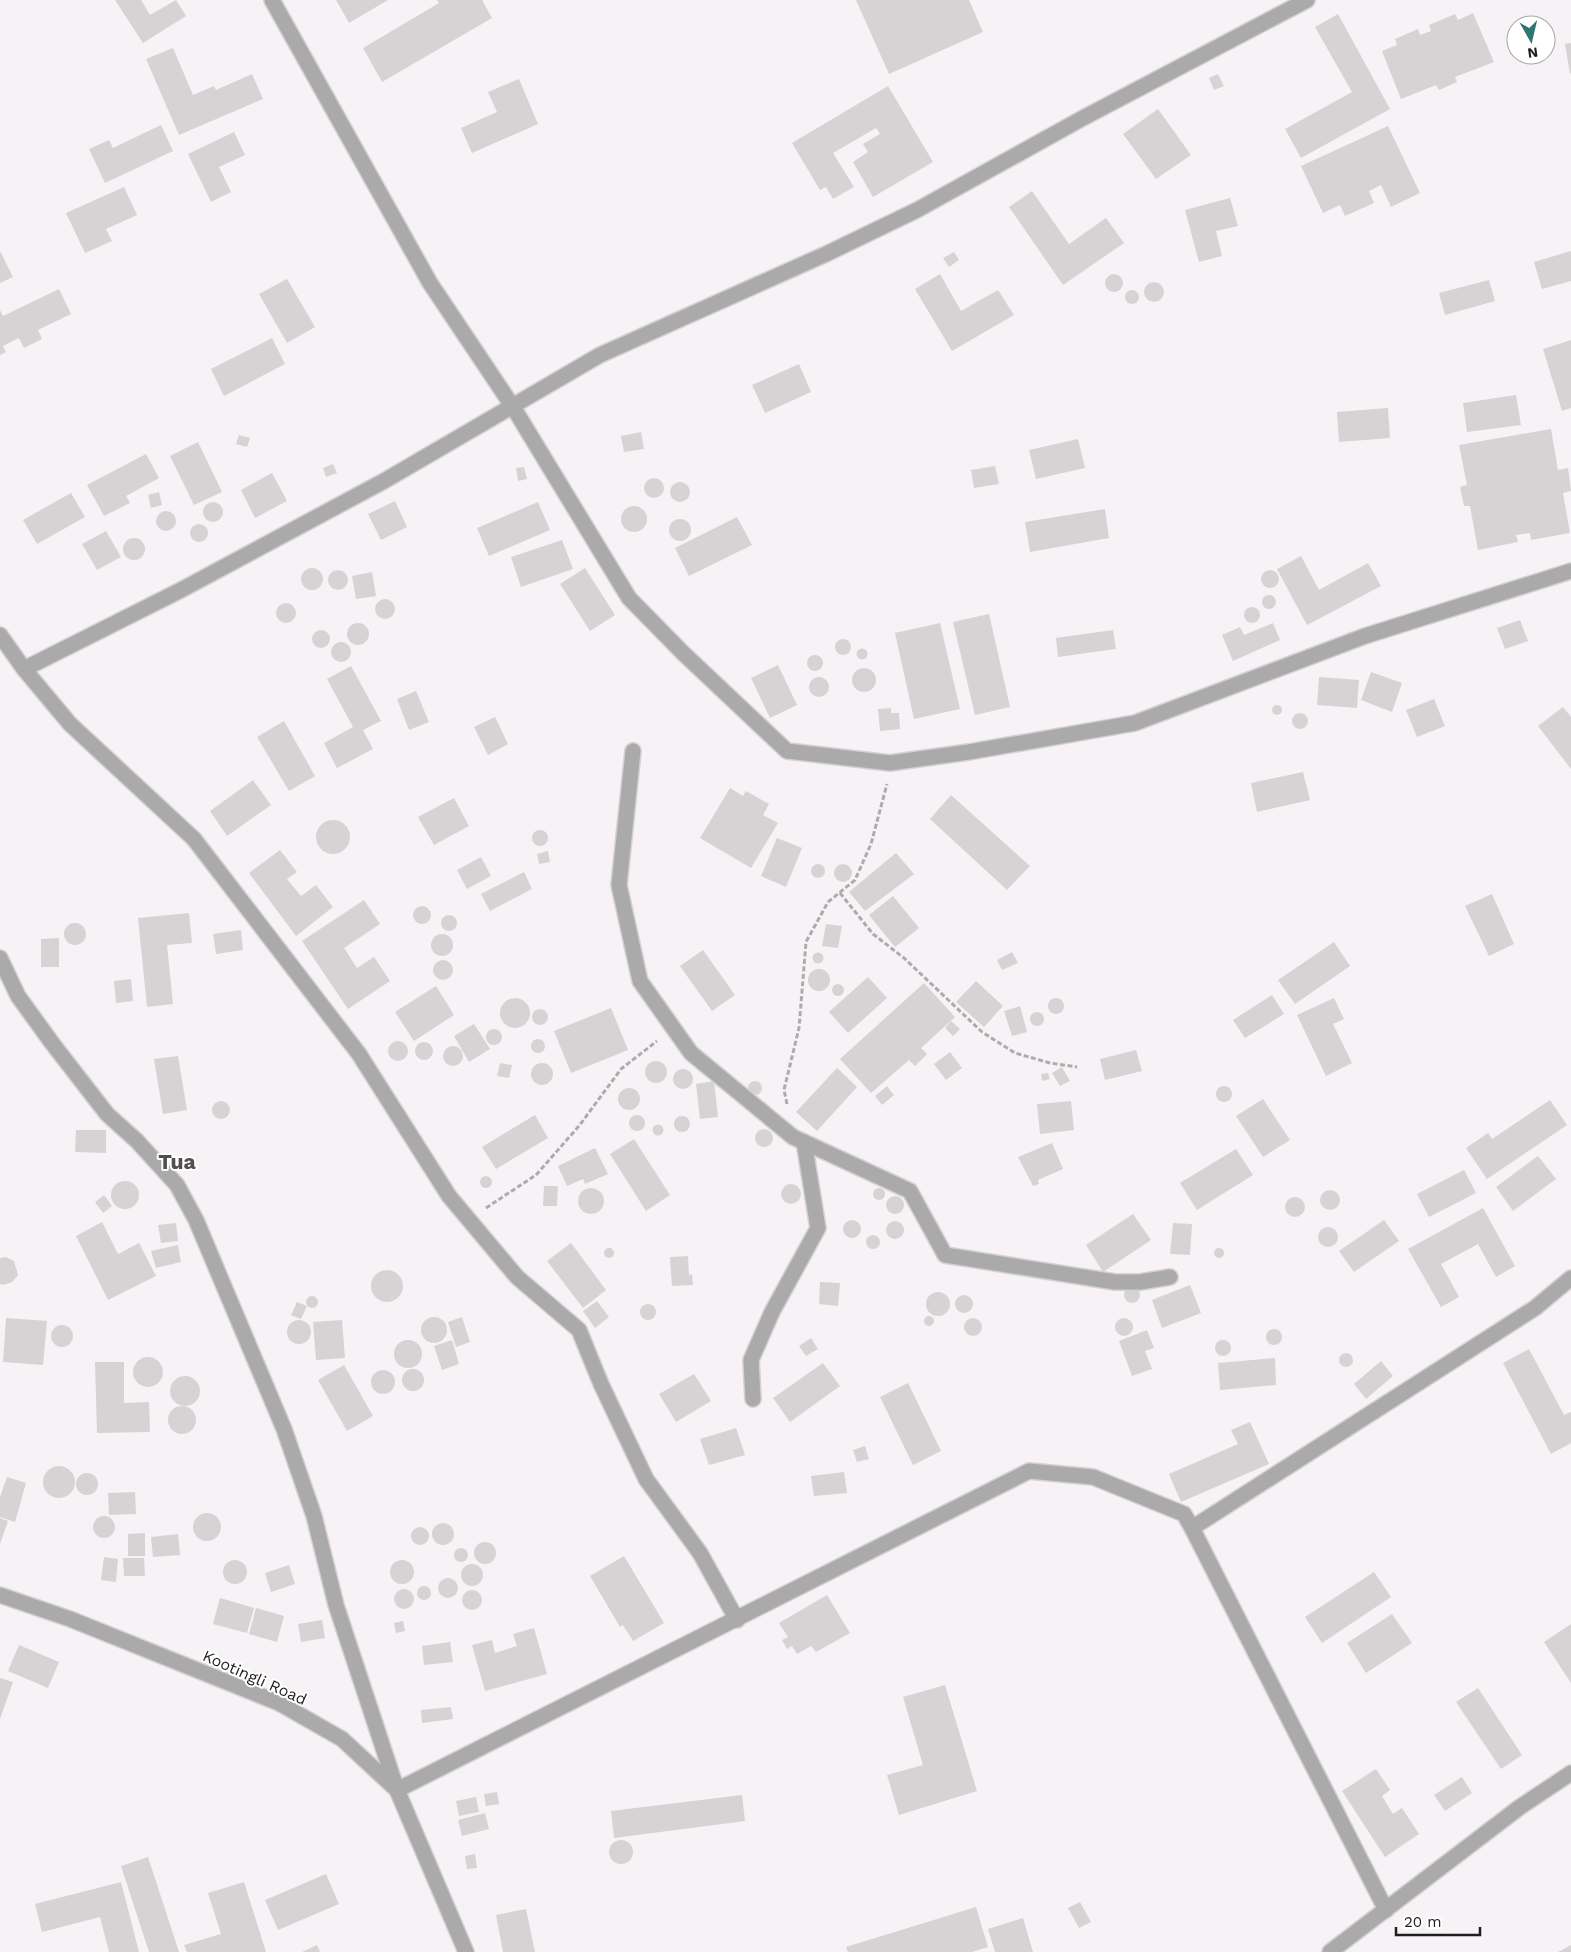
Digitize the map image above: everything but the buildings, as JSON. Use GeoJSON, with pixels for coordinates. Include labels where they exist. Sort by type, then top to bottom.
{"type":"FeatureCollection","features":[{"type":"Feature","properties":{"kind":"street"},"geometry":{"type":"LineString","coordinates":[[272,0],[430,283],[513,407],[629,598],[683,653],[787,751],[890,763],[969,752],[1136,722],[1365,636],[1571,571]]}},
{"type":"Feature","properties":{"kind":"street"},"geometry":{"type":"LineString","coordinates":[[24,670],[317,517],[513,407],[600,355],[826,254],[917,210],[1083,118],[1307,0]]}},
{"type":"Feature","properties":{"kind":"street"},"geometry":{"type":"LineString","coordinates":[[0,636],[24,670],[70,724],[194,839],[360,1054],[449,1196],[517,1277],[579,1330],[601,1384],[646,1479],[700,1552],[737,1620]]}},
{"type":"Feature","properties":{"kind":"street"},"geometry":{"type":"LineString","coordinates":[[633,751],[619,885],[640,981],[691,1053],[799,1139],[910,1191],[945,1255],[1115,1282],[1140,1282],[1170,1277]]}},
{"type":"Feature","properties":{"kind":"street"},"geometry":{"type":"LineString","coordinates":[[0,958],[18,996],[52,1043],[107,1114],[137,1141],[177,1184],[196,1220],[284,1429],[314,1516],[336,1605],[397,1790],[1029,1471],[1093,1477],[1184,1514],[1386,1910]]}},
{"type":"Feature","properties":{"kind":"street"},"geometry":{"type":"LineString","coordinates":[[753,1399],[751,1360],[772,1312],[818,1228],[799,1139]]}},
{"type":"Feature","properties":{"kind":"street"},"geometry":{"type":"LineString","coordinates":[[1192,1528],[1534,1308],[1571,1278]]}},
{"type":"Feature","properties":{"kind":"street","name":"Kootingli Road"},"geometry":{"type":"LineString","coordinates":[[0,1595],[70,1619],[279,1704],[342,1739],[397,1790],[466,1952]]}},
{"type":"Feature","properties":{"kind":"street"},"geometry":{"type":"LineString","coordinates":[[1330,1952],[1520,1807],[1571,1773]]}},
{"type":"Feature","properties":{"kind":"path"},"geometry":{"type":"LineString","coordinates":[[799,1139],[784,1090],[798,1028],[806,942],[828,902],[855,880],[871,844],[882,811],[890,763]]}},
{"type":"Feature","properties":{"kind":"path"},"geometry":{"type":"LineString","coordinates":[[840,893],[873,934],[904,958],[982,1032],[1015,1053],[1050,1063],[1077,1067]]}},
{"type":"Feature","properties":{"kind":"path"},"geometry":{"type":"LineString","coordinates":[[469,1220],[536,1175],[579,1126],[622,1069],[674,1028]]}},
{"type":"Feature","properties":{"kind":"district","name":"Tua"},"geometry":{"type":"Point","coordinates":[177,1162]}}]}
